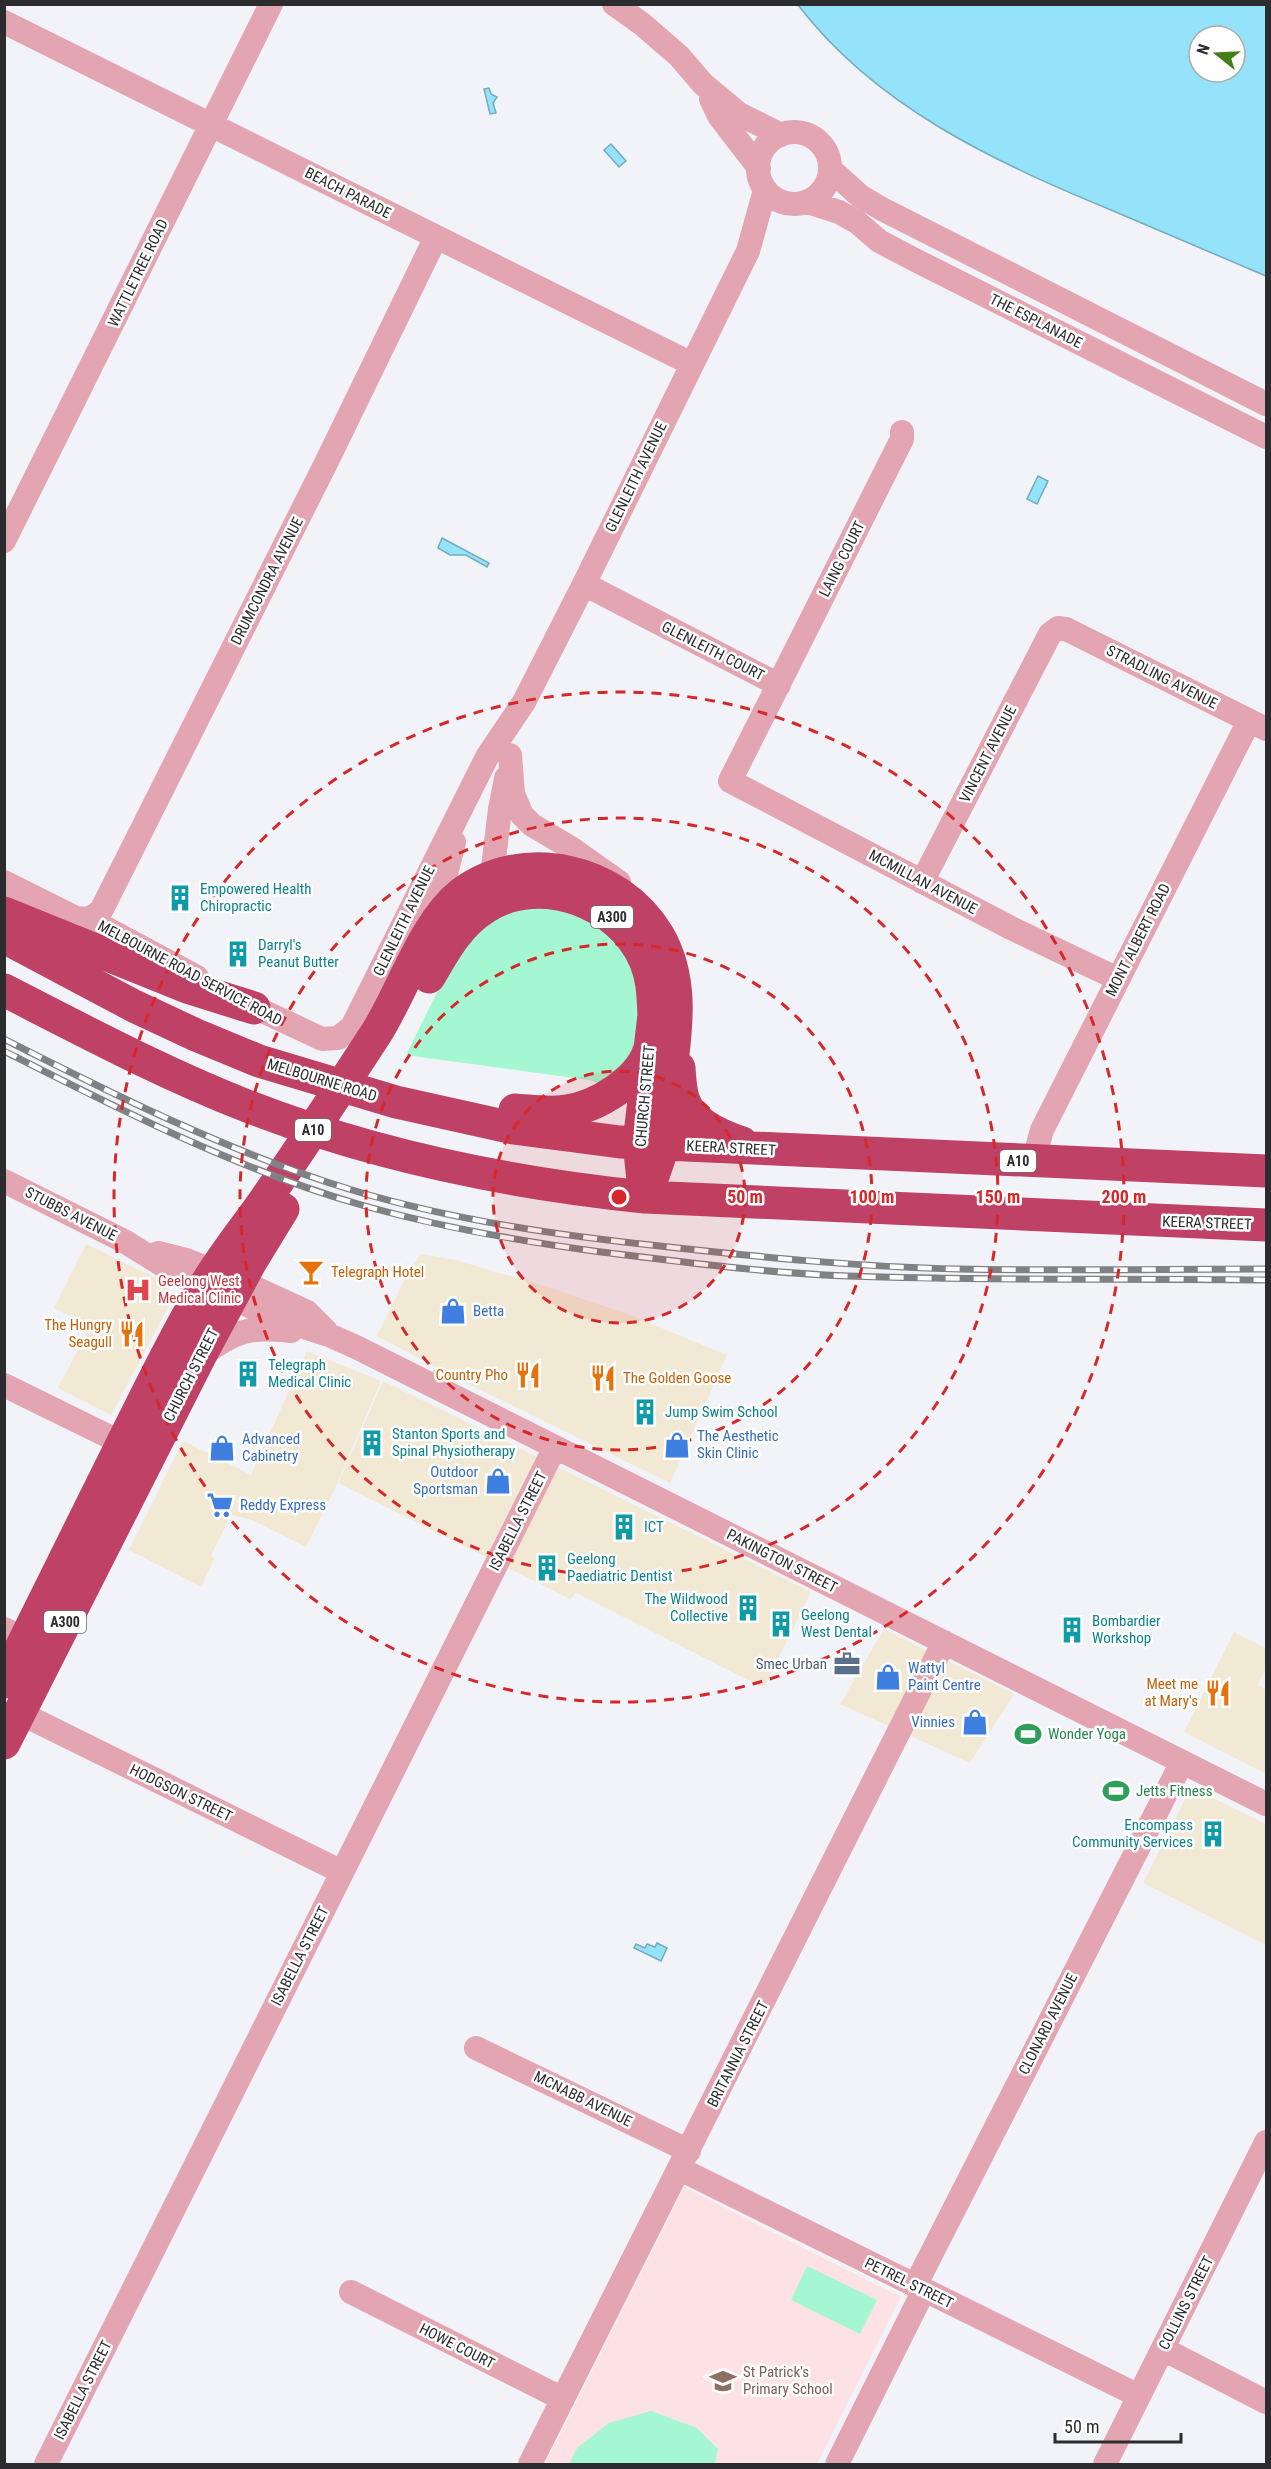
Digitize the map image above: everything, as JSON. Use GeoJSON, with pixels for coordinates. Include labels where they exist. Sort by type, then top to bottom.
{"type":"FeatureCollection","features":[{"type":"Feature","properties":{"kind":"highway","name":"CHURCH STREET"},"geometry":{"type":"LineString","coordinates":[[387,1031],[408,975],[436,920],[445,908],[466,890],[492,876],[533,869],[560,870],[582,875],[624,897],[642,914],[658,935],[673,971],[676,991],[677,1025],[651,1144],[645,1197]]}},
{"type":"Feature","properties":{"kind":"highway","name":"GLENLEITH AVENUE"},"geometry":{"type":"LineString","coordinates":[[476,914],[486,895],[492,876]]}},
{"type":"Feature","properties":{"kind":"highway","name":"CHURCH STREET"},"geometry":{"type":"LineString","coordinates":[[4,1682],[15,1634],[122,1443],[222,1284],[387,1031],[464,924],[476,914],[507,897],[527,893],[551,893],[587,902],[618,922],[638,947],[651,979],[654,1015],[650,1050],[651,1144]]}},
{"type":"Feature","properties":{"kind":"highway"},"geometry":{"type":"LineString","coordinates":[[4,913],[187,987],[254,1008]]}},
{"type":"Feature","properties":{"kind":"highway","name":"MELBOURNE ROAD"},"geometry":{"type":"LineString","coordinates":[[4,938],[134,1006],[196,1035],[259,1061],[313,1079],[396,1102],[546,1134],[651,1144]]}},
{"type":"Feature","properties":{"kind":"highway","name":"A10"},"geometry":{"type":"LineString","coordinates":[[4,990],[169,1073],[249,1107],[322,1133],[406,1157],[486,1176],[583,1191],[645,1197]]}},
{"type":"Feature","properties":{"kind":"highway"},"geometry":{"type":"LineString","coordinates":[[677,1025],[677,1057],[682,1093],[689,1110],[698,1120],[718,1133],[739,1142],[770,1150]]}},
{"type":"Feature","properties":{"kind":"highway"},"geometry":{"type":"LineString","coordinates":[[396,1102],[552,1113],[573,1110],[589,1104],[631,1080],[643,1065],[650,1050]]}},
{"type":"Feature","properties":{"kind":"highway","name":"KEERA STREET"},"geometry":{"type":"LineString","coordinates":[[651,1144],[1266,1171]]}},
{"type":"Feature","properties":{"kind":"highway","name":"KEERA STREET"},"geometry":{"type":"LineString","coordinates":[[645,1197],[1266,1226]]}},
{"type":"Feature","properties":{"kind":"highway","name":"CHURCH STREET"},"geometry":{"type":"LineString","coordinates":[[4,1743],[200,1356],[222,1284]]}},
{"type":"Feature","properties":{"kind":"street","name":"WATTLETREE ROAD"},"geometry":{"type":"LineString","coordinates":[[4,541],[271,4]]}},
{"type":"Feature","properties":{"kind":"street"},"geometry":{"type":"LineString","coordinates":[[614,4],[642,24],[679,56],[703,84],[739,114],[781,135]]}},
{"type":"Feature","properties":{"kind":"street","name":"BEACH PARADE"},"geometry":{"type":"LineString","coordinates":[[4,22],[692,364]]}},
{"type":"Feature","properties":{"kind":"street"},"geometry":{"type":"LineString","coordinates":[[703,84],[719,116],[762,179],[781,202],[804,203],[825,188],[830,170],[829,158],[824,147],[805,134],[793,132],[781,135],[765,148],[762,179]]}},
{"type":"Feature","properties":{"kind":"street","name":"THE ESPLANADE"},"geometry":{"type":"LineString","coordinates":[[830,170],[853,191],[882,209],[1266,404]]}},
{"type":"Feature","properties":{"kind":"street","name":"GLENLEITH AVENUE"},"geometry":{"type":"LineString","coordinates":[[345,1034],[355,1021],[492,748],[524,702],[748,251],[762,179]]}},
{"type":"Feature","properties":{"kind":"street","name":"GLENLEITH AVENUE"},"geometry":{"type":"LineString","coordinates":[[748,251],[779,219],[804,203]]}},
{"type":"Feature","properties":{"kind":"street","name":"THE ESPLANADE"},"geometry":{"type":"LineString","coordinates":[[804,203],[840,212],[889,246],[1266,437]]}},
{"type":"Feature","properties":{"kind":"street","name":"DRUMCONDRA AVENUE"},"geometry":{"type":"LineString","coordinates":[[89,919],[101,911],[436,237]]}},
{"type":"Feature","properties":{"kind":"street","name":"LAING COURT"},"geometry":{"type":"LineString","coordinates":[[779,686],[902,439],[902,432]]}},
{"type":"Feature","properties":{"kind":"street","name":"GLENLEITH COURT"},"geometry":{"type":"LineString","coordinates":[[584,584],[779,686],[730,781]]}},
{"type":"Feature","properties":{"kind":"street","name":"STRADLING AVENUE"},"geometry":{"type":"LineString","coordinates":[[1058,628],[1066,629],[1258,725]]}},
{"type":"Feature","properties":{"kind":"street","name":"VINCENT AVENUE"},"geometry":{"type":"LineString","coordinates":[[922,882],[1050,634],[1058,628]]}},
{"type":"Feature","properties":{"kind":"street","name":"GLENLEITH AVENUE"},"geometry":{"type":"LineString","coordinates":[[492,876],[500,809],[510,755],[524,702]]}},
{"type":"Feature","properties":{"kind":"street","name":"MONT ALBERT ROAD"},"geometry":{"type":"LineString","coordinates":[[1033,1162],[1042,1130],[1118,979],[1258,725]]}},
{"type":"Feature","properties":{"kind":"street"},"geometry":{"type":"LineString","coordinates":[[510,755],[510,782],[515,801],[522,815],[532,825]]}},
{"type":"Feature","properties":{"kind":"street","name":"MCMILLAN AVENUE"},"geometry":{"type":"LineString","coordinates":[[730,781],[922,882],[1118,979]]}},
{"type":"Feature","properties":{"kind":"street"},"geometry":{"type":"LineString","coordinates":[[461,807],[500,809],[516,814],[610,875],[643,908],[658,935]]}},
{"type":"Feature","properties":{"kind":"street","name":"GLENLEITH AVENUE"},"geometry":{"type":"LineString","coordinates":[[408,975],[447,870],[461,807]]}},
{"type":"Feature","properties":{"kind":"street","name":"MELBOURNE ROAD SERVICE ROAD"},"geometry":{"type":"LineString","coordinates":[[4,882],[76,918],[89,919],[254,1008],[315,1037],[332,1040],[345,1034]]}},
{"type":"Feature","properties":{"kind":"street","name":"STUBBS AVENUE"},"geometry":{"type":"LineString","coordinates":[[4,1180],[138,1248],[181,1276],[222,1284]]}},
{"type":"Feature","properties":{"kind":"street","name":"PAKINGTON STREET"},"geometry":{"type":"LineString","coordinates":[[222,1284],[307,1312],[329,1335],[1266,1804]]}},
{"type":"Feature","properties":{"kind":"street"},"geometry":{"type":"LineString","coordinates":[[200,1356],[230,1337],[249,1329],[329,1335]]}},
{"type":"Feature","properties":{"kind":"street"},"geometry":{"type":"LineString","coordinates":[[4,1385],[122,1443]]}},
{"type":"Feature","properties":{"kind":"street","name":"ISABELLA STREET"},"geometry":{"type":"LineString","coordinates":[[46,2464],[555,1448]]}},
{"type":"Feature","properties":{"kind":"street","name":"BRITANNIA STREET"},"geometry":{"type":"LineString","coordinates":[[531,2464],[945,1642]]}},
{"type":"Feature","properties":{"kind":"street","name":"HODGSON STREET"},"geometry":{"type":"LineString","coordinates":[[20,1713],[342,1872]]}},
{"type":"Feature","properties":{"kind":"street","name":"CLONARD AVENUE"},"geometry":{"type":"LineString","coordinates":[[837,2464],[919,2288],[1182,1762]]}},
{"type":"Feature","properties":{"kind":"street","name":"MCNABB AVENUE"},"geometry":{"type":"LineString","coordinates":[[476,2048],[685,2160]]}},
{"type":"Feature","properties":{"kind":"street","name":"COLLINS STREET"},"geometry":{"type":"LineString","coordinates":[[1105,2464],[1266,2142]]}},
{"type":"Feature","properties":{"kind":"street","name":"PETREL STREET"},"geometry":{"type":"LineString","coordinates":[[685,2160],[919,2288],[1139,2397]]}},
{"type":"Feature","properties":{"kind":"street","name":"HOWE COURT"},"geometry":{"type":"LineString","coordinates":[[351,2292],[563,2399]]}},
{"type":"Feature","properties":{"kind":"street"},"geometry":{"type":"LineString","coordinates":[[1163,2349],[1266,2402]]}},
{"type":"Feature","properties":{"kind":"shaded area"},"geometry":{"type":"Polygon","coordinates":[[[86,1244],[166,1283],[172,1300],[111,1415],[58,1388],[90,1326],[54,1308],[86,1244]]]}},
{"type":"Feature","properties":{"kind":"shaded area"},"geometry":{"type":"Polygon","coordinates":[[[421,1254],[455,1260],[545,1286],[625,1313],[727,1355],[670,1483],[460,1380],[377,1336],[409,1270],[421,1254]]]}},
{"type":"Feature","properties":{"kind":"shaded area"},"geometry":{"type":"Polygon","coordinates":[[[307,1351],[381,1381],[333,1493],[306,1547],[252,1520],[231,1515],[211,1555],[214,1559],[201,1587],[129,1550],[183,1441],[251,1475],[307,1351]]]}},
{"type":"Feature","properties":{"kind":"shaded area"},"geometry":{"type":"Polygon","coordinates":[[[383,1381],[811,1592],[764,1688],[576,1593],[570,1599],[338,1483],[383,1381]]]}},
{"type":"Feature","properties":{"kind":"shaded area"},"geometry":{"type":"Polygon","coordinates":[[[884,1629],[1014,1694],[970,1763],[840,1704],[884,1629]]]}},
{"type":"Feature","properties":{"kind":"shaded area"},"geometry":{"type":"Polygon","coordinates":[[[1234,1632],[1266,1648],[1266,1668],[1258,1685],[1266,1690],[1266,1774],[1184,1732],[1234,1632]]]}},
{"type":"Feature","properties":{"kind":"shaded area"},"geometry":{"type":"Polygon","coordinates":[[[1191,1787],[1266,1824],[1266,1945],[1143,1883],[1191,1787]]]}},
{"type":"Feature","properties":{"kind":"shaded area","name":"St Patrick's Primary School"},"geometry":{"type":"Polygon","coordinates":[[[684,2187],[901,2297],[817,2464],[545,2464],[684,2187]]]}},
{"type":"Feature","properties":{"kind":"green space"},"geometry":{"type":"Polygon","coordinates":[[[529,906],[572,909],[624,946],[641,991],[636,1061],[606,1086],[589,1080],[406,1055],[444,978],[475,932],[505,913],[529,906]]]}},
{"type":"Feature","properties":{"kind":"green space"},"geometry":{"type":"Polygon","coordinates":[[[807,2266],[877,2300],[860,2334],[791,2300],[807,2266]]]}},
{"type":"Feature","properties":{"kind":"green space"},"geometry":{"type":"Polygon","coordinates":[[[651,2411],[697,2428],[718,2449],[715,2464],[569,2464],[577,2448],[609,2423],[651,2411]]]}},
{"type":"Feature","properties":{"kind":"water"},"geometry":{"type":"Polygon","coordinates":[[[798,5],[1266,5],[1266,276],[1067,192],[982,151],[940,128],[901,102],[829,41],[798,5]]]}},
{"type":"Feature","properties":{"kind":"water"},"geometry":{"type":"Polygon","coordinates":[[[489,88],[491,94],[497,97],[493,103],[496,113],[490,114],[484,89],[489,88]]]}},
{"type":"Feature","properties":{"kind":"water"},"geometry":{"type":"Polygon","coordinates":[[[611,144],[626,161],[619,167],[604,150],[611,144]]]}},
{"type":"Feature","properties":{"kind":"water"},"geometry":{"type":"Polygon","coordinates":[[[1038,476],[1048,481],[1037,504],[1027,499],[1038,476]]]}},
{"type":"Feature","properties":{"kind":"water"},"geometry":{"type":"Polygon","coordinates":[[[442,538],[489,563],[487,567],[466,555],[450,555],[438,548],[442,538]]]}},
{"type":"Feature","properties":{"kind":"water"},"geometry":{"type":"Polygon","coordinates":[[[657,1943],[667,1948],[661,1961],[634,1948],[636,1944],[645,1948],[647,1944],[655,1947],[657,1943]]]}},
{"type":"Feature","properties":{"kind":"railway"},"geometry":{"type":"LineString","coordinates":[[4,1039],[132,1102],[262,1159],[390,1201],[466,1218],[582,1237],[809,1261],[884,1266],[998,1270],[1266,1269]]}},
{"type":"Feature","properties":{"kind":"railway"},"geometry":{"type":"LineString","coordinates":[[4,1051],[178,1136],[267,1173],[358,1204],[509,1238],[601,1252],[817,1275],[900,1278],[1266,1280]]}},
{"type":"Feature","properties":{"kind":"place","name":"Empowered Health Chiropractic"},"geometry":{"type":"Point","coordinates":[180,898]}},
{"type":"Feature","properties":{"kind":"place","name":"Darryl's Peanut Butter"},"geometry":{"type":"Point","coordinates":[238,954]}},
{"type":"Feature","properties":{"kind":"place","name":"Telegraph Hotel"},"geometry":{"type":"Point","coordinates":[311,1272]}},
{"type":"Feature","properties":{"kind":"place","name":"Geelong West Medical Clinic"},"geometry":{"type":"Point","coordinates":[138,1290]}},
{"type":"Feature","properties":{"kind":"place","name":"Betta"},"geometry":{"type":"Point","coordinates":[453,1311]}},
{"type":"Feature","properties":{"kind":"place","name":"The Hungry Seagull"},"geometry":{"type":"Point","coordinates":[132,1334]}},
{"type":"Feature","properties":{"kind":"place","name":"Telegraph Medical Clinic"},"geometry":{"type":"Point","coordinates":[248,1374]}},
{"type":"Feature","properties":{"kind":"place","name":"Country Pho"},"geometry":{"type":"Point","coordinates":[528,1375]}},
{"type":"Feature","properties":{"kind":"place","name":"The Golden Goose"},"geometry":{"type":"Point","coordinates":[603,1378]}},
{"type":"Feature","properties":{"kind":"place","name":"Jump Swim School"},"geometry":{"type":"Point","coordinates":[645,1412]}},
{"type":"Feature","properties":{"kind":"place","name":"Stanton Sports and Spinal Physiotherapy"},"geometry":{"type":"Point","coordinates":[372,1443]}},
{"type":"Feature","properties":{"kind":"place","name":"The Aesthetic Skin Clinic"},"geometry":{"type":"Point","coordinates":[677,1445]}},
{"type":"Feature","properties":{"kind":"place","name":"Advanced Cabinetry"},"geometry":{"type":"Point","coordinates":[222,1448]}},
{"type":"Feature","properties":{"kind":"place","name":"Outdoor Sportsman"},"geometry":{"type":"Point","coordinates":[498,1481]}},
{"type":"Feature","properties":{"kind":"place","name":"Reddy Express"},"geometry":{"type":"Point","coordinates":[220,1505]}},
{"type":"Feature","properties":{"kind":"place","name":"ICT"},"geometry":{"type":"Point","coordinates":[624,1527]}},
{"type":"Feature","properties":{"kind":"place","name":"Geelong Paediatric Dentist"},"geometry":{"type":"Point","coordinates":[547,1568]}},
{"type":"Feature","properties":{"kind":"place","name":"The Wildwood Collective"},"geometry":{"type":"Point","coordinates":[748,1608]}},
{"type":"Feature","properties":{"kind":"place","name":"Geelong West Dental"},"geometry":{"type":"Point","coordinates":[781,1624]}},
{"type":"Feature","properties":{"kind":"place","name":"Bombardier Workshop"},"geometry":{"type":"Point","coordinates":[1072,1630]}},
{"type":"Feature","properties":{"kind":"place","name":"Smec Urban"},"geometry":{"type":"Point","coordinates":[847,1664]}},
{"type":"Feature","properties":{"kind":"place","name":"Wattyl Paint Centre"},"geometry":{"type":"Point","coordinates":[888,1677]}},
{"type":"Feature","properties":{"kind":"place","name":"Meet me at Mary's"},"geometry":{"type":"Point","coordinates":[1218,1693]}},
{"type":"Feature","properties":{"kind":"place","name":"Vinnies"},"geometry":{"type":"Point","coordinates":[975,1722]}},
{"type":"Feature","properties":{"kind":"place","name":"Wonder Yoga"},"geometry":{"type":"Point","coordinates":[1028,1734]}},
{"type":"Feature","properties":{"kind":"place","name":"Jetts Fitness"},"geometry":{"type":"Point","coordinates":[1116,1791]}},
{"type":"Feature","properties":{"kind":"place","name":"Encompass Community Services"},"geometry":{"type":"Point","coordinates":[1213,1834]}},
{"type":"Feature","properties":{"kind":"place","name":"St Patrick's Primary School"},"geometry":{"type":"Point","coordinates":[723,2381]}}]}
